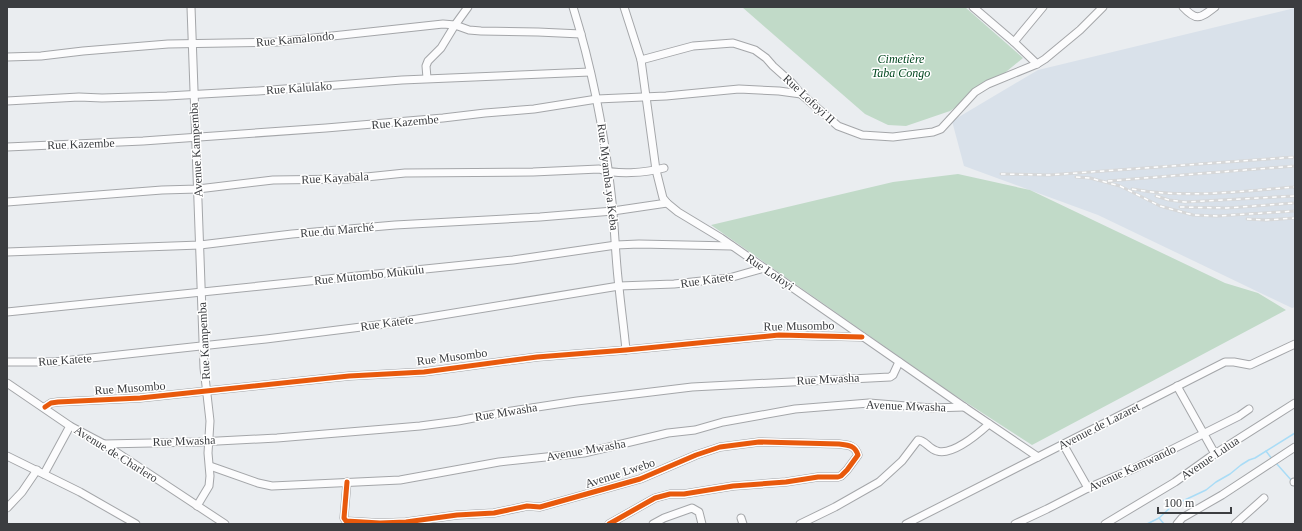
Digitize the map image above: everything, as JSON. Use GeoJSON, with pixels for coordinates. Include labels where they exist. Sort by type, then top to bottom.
{"type":"FeatureCollection","features":[{"type":"Feature","properties":{"kind":"street","name":"Avenue Kampemba"},"geometry":{"type":"LineString","coordinates":[[191,7],[201,292]]}},
{"type":"Feature","properties":{"kind":"street"},"geometry":{"type":"LineString","coordinates":[[427,78],[426,66],[428,61],[441,48],[468,7]]}},
{"type":"Feature","properties":{"kind":"street","name":"Rue Myamba ya Keba"},"geometry":{"type":"LineString","coordinates":[[573,7],[597,99],[613,211],[618,286],[626,350]]}},
{"type":"Feature","properties":{"kind":"street"},"geometry":{"type":"LineString","coordinates":[[624,7],[641,60],[656,170],[661,193],[666,203]]}},
{"type":"Feature","properties":{"kind":"street"},"geometry":{"type":"LineString","coordinates":[[1014,42],[1043,7]]}},
{"type":"Feature","properties":{"kind":"street","name":"Rue Lofoyi II"},"geometry":{"type":"LineString","coordinates":[[641,60],[693,46],[733,43],[755,50],[766,58],[792,83],[801,94],[838,126],[862,135],[893,137],[933,132],[941,129],[975,92],[984,86],[1037,64],[1045,59],[1074,35],[1103,7]]}},
{"type":"Feature","properties":{"kind":"street"},"geometry":{"type":"LineString","coordinates":[[1183,7],[1193,16],[1202,16],[1215,7]]}},
{"type":"Feature","properties":{"kind":"street"},"geometry":{"type":"LineString","coordinates":[[978,9],[1037,64]]}},
{"type":"Feature","properties":{"kind":"street","name":"Rue Kamalondo"},"geometry":{"type":"LineString","coordinates":[[7,57],[41,56],[168,44],[277,42],[434,24],[455,25],[470,30],[481,31],[581,34]]}},
{"type":"Feature","properties":{"kind":"street","name":"Rue Kalulako"},"geometry":{"type":"LineString","coordinates":[[7,101],[258,91],[427,78],[590,72]]}},
{"type":"Feature","properties":{"kind":"street","name":"Rue Kazembe"},"geometry":{"type":"LineString","coordinates":[[7,147],[72,145],[195,137],[443,118],[485,112],[534,109],[597,99],[646,97],[739,89],[780,91],[801,94]]}},
{"type":"Feature","properties":{"kind":"street","name":"Rue Kayabala"},"geometry":{"type":"LineString","coordinates":[[7,202],[162,190],[198,189],[273,180],[347,179],[405,173],[533,172],[599,169],[608,172],[656,170],[664,168]]}},
{"type":"Feature","properties":{"kind":"street","name":"Rue du Marché"},"geometry":{"type":"LineString","coordinates":[[7,252],[200,245],[292,234],[395,225],[540,217],[613,211],[666,203]]}},
{"type":"Feature","properties":{"kind":"street","name":"Rue Lofoyi"},"geometry":{"type":"LineString","coordinates":[[666,203],[691,221],[732,246],[1038,457]]}},
{"type":"Feature","properties":{"kind":"street","name":"Rue Mutombo Mukulu"},"geometry":{"type":"LineString","coordinates":[[7,312],[512,260],[616,245],[732,246]]}},
{"type":"Feature","properties":{"kind":"street","name":"Rue Katete"},"geometry":{"type":"LineString","coordinates":[[7,362],[54,362],[203,347],[393,322],[618,286],[674,284],[729,278],[764,268]]}},
{"type":"Feature","properties":{"kind":"street","name":"Rue Kampemba"},"geometry":{"type":"LineString","coordinates":[[197,506],[208,486],[210,466],[208,453],[210,441],[210,414],[203,347],[201,292]]}},
{"type":"Feature","properties":{"kind":"street","name":"Rue Musombo"},"geometry":{"type":"LineString","coordinates":[[45,407],[54,402],[140,398],[349,376],[424,372],[537,357],[779,335],[862,336]]}},
{"type":"Feature","properties":{"kind":"street","name":"Avenue de Lazaret"},"geometry":{"type":"LineString","coordinates":[[906,524],[1225,362],[1231,361],[1250,365],[1295,344]]}},
{"type":"Feature","properties":{"kind":"street","name":"Rue Mwasha"},"geometry":{"type":"LineString","coordinates":[[104,444],[277,438],[420,426],[577,401],[692,387],[865,377],[890,377],[900,362]]}},
{"type":"Feature","properties":{"kind":"street","name":"Avenue de Charlero"},"geometry":{"type":"LineString","coordinates":[[7,382],[45,407],[70,426],[104,444],[225,524]]}},
{"type":"Feature","properties":{"kind":"street"},"geometry":{"type":"LineString","coordinates":[[1177,386],[1215,454]]}},
{"type":"Feature","properties":{"kind":"street","name":"Avenue Mwasha"},"geometry":{"type":"LineString","coordinates":[[210,466],[258,484],[272,486],[400,480],[499,462],[584,453],[668,433],[688,431],[723,422],[795,409],[869,403],[932,408],[964,407]]}},
{"type":"Feature","properties":{"kind":"street","name":"Avenue Lulua"},"geometry":{"type":"LineString","coordinates":[[1105,524],[1154,493],[1175,482],[1215,454],[1295,403]]}},
{"type":"Feature","properties":{"kind":"street","name":"Avenue Kamwando"},"geometry":{"type":"LineString","coordinates":[[1015,524],[1088,488],[1135,468],[1249,409]]}},
{"type":"Feature","properties":{"kind":"street"},"geometry":{"type":"LineString","coordinates":[[800,524],[844,502],[879,482],[902,461],[918,440],[921,440],[938,452],[945,451],[964,443],[989,424]]}},
{"type":"Feature","properties":{"kind":"street"},"geometry":{"type":"LineString","coordinates":[[44,474],[70,426]]}},
{"type":"Feature","properties":{"kind":"street","name":"Avenue Lwebo"},"geometry":{"type":"LineString","coordinates":[[347,482],[344,518],[346,521],[406,523],[457,515],[494,513],[527,506],[546,506],[634,481],[696,455],[730,446],[759,442],[838,444],[854,448],[858,456],[847,470],[838,477],[818,476],[786,482],[733,486],[684,494],[670,494],[655,498],[608,524]]}},
{"type":"Feature","properties":{"kind":"street"},"geometry":{"type":"LineString","coordinates":[[1064,444],[1088,488]]}},
{"type":"Feature","properties":{"kind":"street"},"geometry":{"type":"LineString","coordinates":[[1177,524],[1182,518],[1222,495],[1295,447]]}},
{"type":"Feature","properties":{"kind":"street"},"geometry":{"type":"LineString","coordinates":[[7,456],[80,492],[136,524]]}},
{"type":"Feature","properties":{"kind":"street"},"geometry":{"type":"LineString","coordinates":[[7,508],[22,492],[37,470]]}},
{"type":"Feature","properties":{"kind":"street"},"geometry":{"type":"LineString","coordinates":[[1235,524],[1264,498]]}},
{"type":"Feature","properties":{"kind":"street"},"geometry":{"type":"LineString","coordinates":[[653,524],[664,518],[692,508],[699,512],[702,524]]}},
{"type":"Feature","properties":{"kind":"shaded area"},"geometry":{"type":"Polygon","coordinates":[[[1295,8],[1295,307],[1292,308],[1098,215],[964,166],[952,121],[1038,70],[1295,8]]]}},
{"type":"Feature","properties":{"kind":"green space","name":"Cimetière Taba Congo"},"geometry":{"type":"Polygon","coordinates":[[[742,7],[965,7],[1023,58],[995,81],[950,111],[906,126],[888,125],[865,114],[742,7]]]}},
{"type":"Feature","properties":{"kind":"green space"},"geometry":{"type":"Polygon","coordinates":[[[958,174],[1030,190],[1225,283],[1258,293],[1286,310],[1032,445],[950,392],[711,225],[893,182],[958,174]]]}},
{"type":"Feature","properties":{"kind":"waterway"},"geometry":{"type":"LineString","coordinates":[[1147,524],[1159,518],[1172,506],[1206,490],[1241,465],[1295,433]]}},
{"type":"Feature","properties":{"kind":"waterway"},"geometry":{"type":"LineString","coordinates":[[1266,451],[1272,459]]}},
{"type":"Feature","properties":{"kind":"waterway"},"geometry":{"type":"LineString","coordinates":[[1276,463],[1292,481]]}},
{"type":"Feature","properties":{"kind":"waterway"},"geometry":{"type":"LineString","coordinates":[[1159,518],[1164,524]]}},
{"type":"Feature","properties":{"kind":"railway"},"geometry":{"type":"LineString","coordinates":[[1001,174],[1049,175],[1295,157]]}},
{"type":"Feature","properties":{"kind":"railway"},"geometry":{"type":"LineString","coordinates":[[1108,181],[1295,166]]}},
{"type":"Feature","properties":{"kind":"railway"},"geometry":{"type":"LineString","coordinates":[[1076,177],[1090,178],[1120,186],[1160,206],[1193,215],[1217,216],[1295,211]]}},
{"type":"Feature","properties":{"kind":"railway"},"geometry":{"type":"LineString","coordinates":[[1132,189],[1152,192],[1193,194],[1295,187]]}},
{"type":"Feature","properties":{"kind":"railway"},"geometry":{"type":"LineString","coordinates":[[1156,196],[1169,200],[1185,202],[1295,196]]}},
{"type":"Feature","properties":{"kind":"railway"},"geometry":{"type":"LineString","coordinates":[[1180,207],[1227,208],[1295,203]]}},
{"type":"Feature","properties":{"kind":"railway"},"geometry":{"type":"LineString","coordinates":[[1247,219],[1266,220],[1295,218]]}},
{"type":"Feature","properties":{"kind":"cycle path"},"geometry":{"type":"LineString","coordinates":[[45,407],[51,403],[58,402],[140,398],[349,376],[424,372],[537,357],[779,335],[862,337]]}},
{"type":"Feature","properties":{"kind":"cycle path"},"geometry":{"type":"LineString","coordinates":[[347,482],[344,518],[346,521],[380,523],[406,522],[457,515],[494,513],[527,506],[540,507],[640,479],[696,455],[720,447],[759,442],[839,444],[853,447],[858,455],[847,470],[838,477],[818,477],[786,482],[733,486],[684,494],[670,494],[655,498],[609,524]]}}]}
